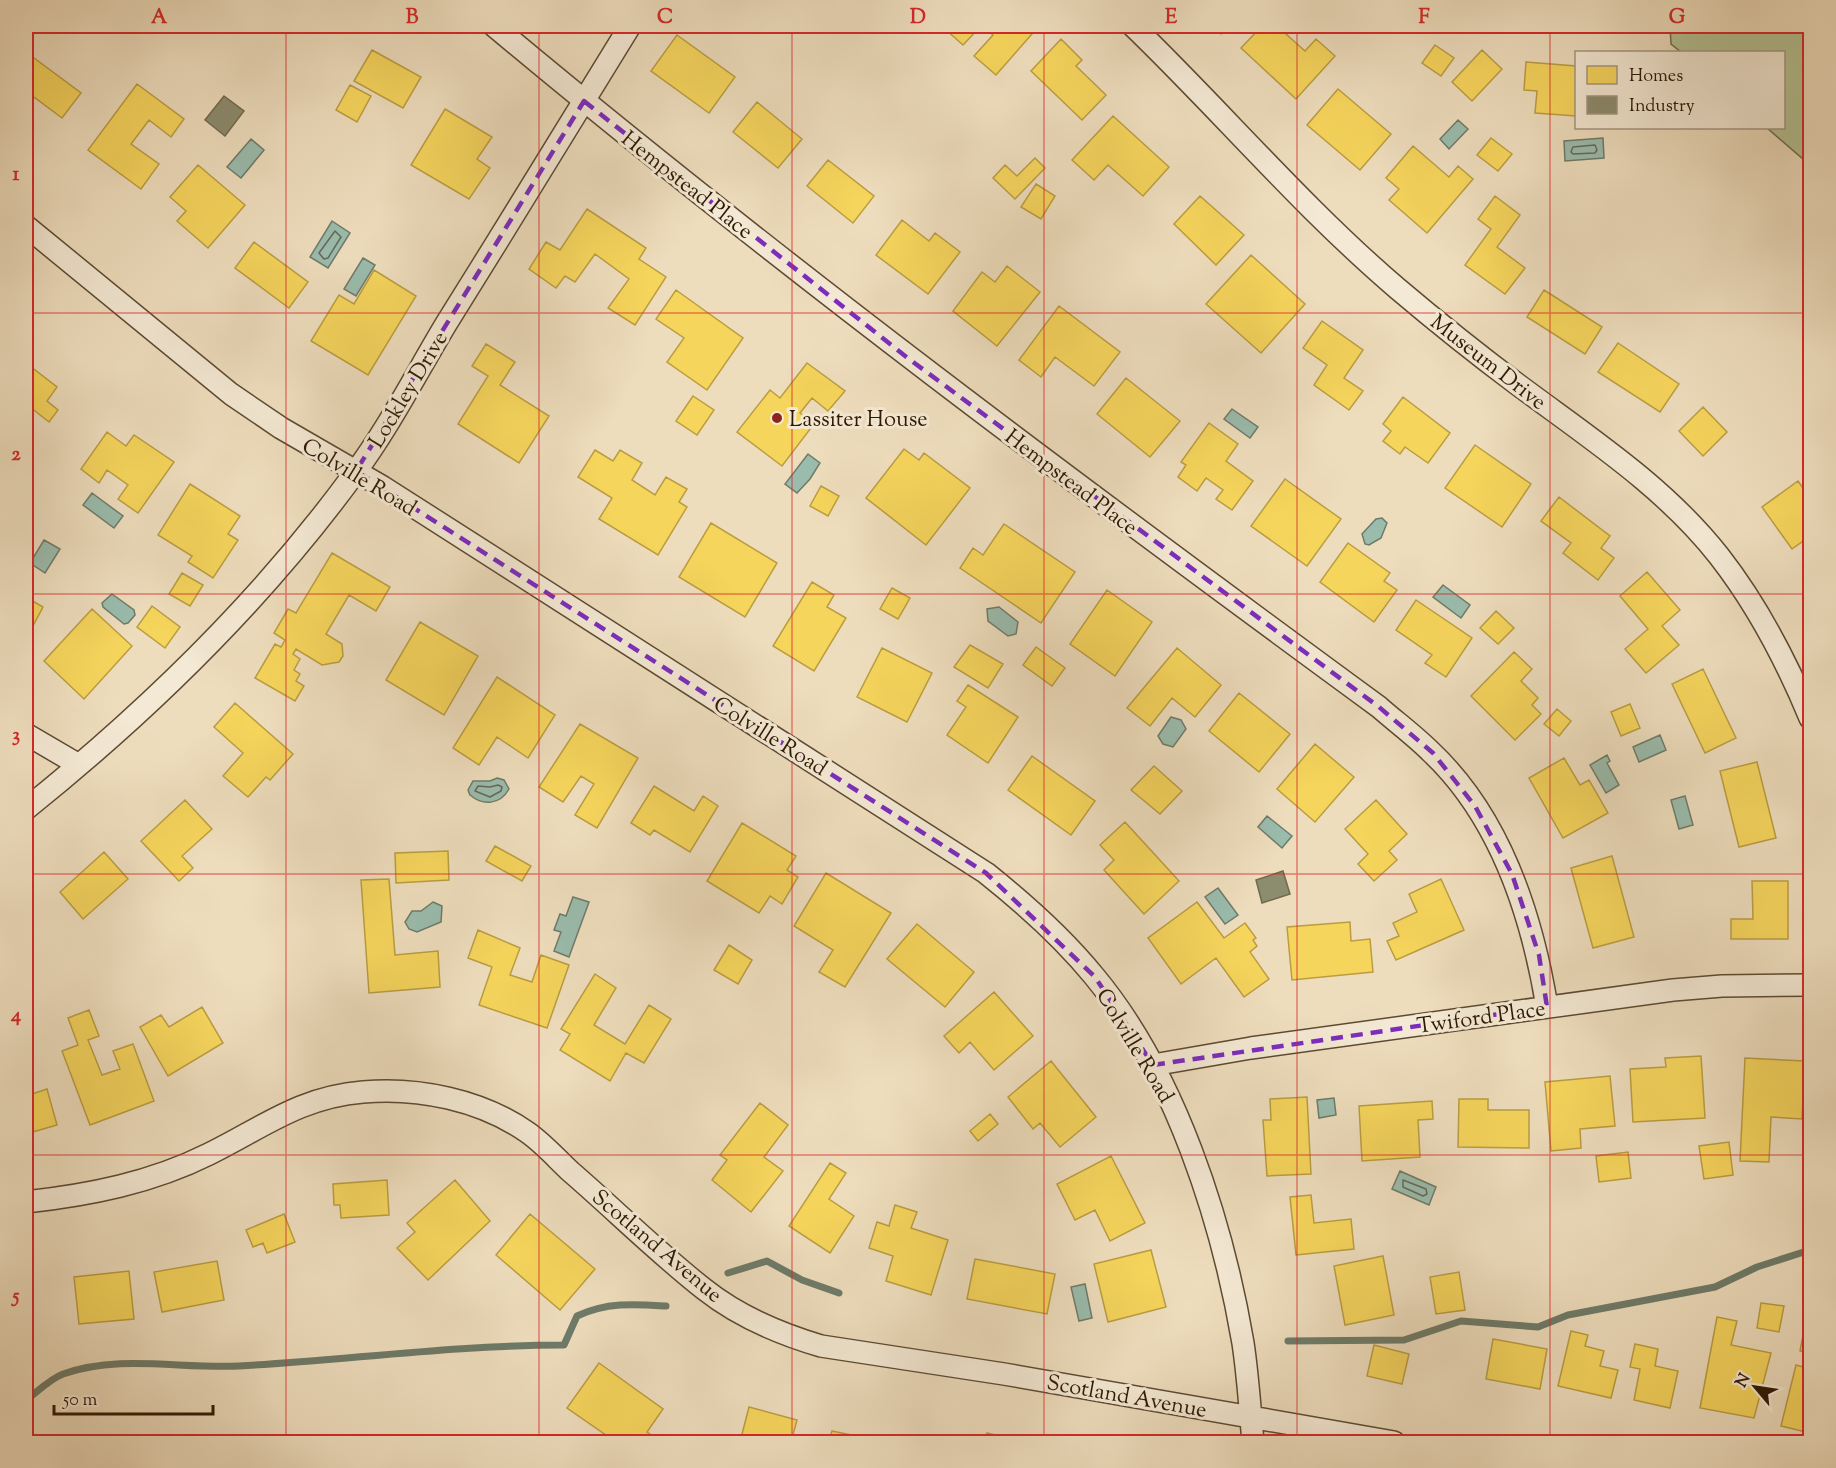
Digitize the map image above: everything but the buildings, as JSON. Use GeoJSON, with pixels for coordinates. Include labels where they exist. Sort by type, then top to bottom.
{"type":"FeatureCollection","features":[{"type":"Feature","properties":{"kind":"street","name":"Hempstead Place"},"geometry":{"type":"LineString","coordinates":[[494,26],[584,101],[909,359],[1379,707],[1433,753],[1475,806],[1512,874],[1539,954],[1547,1007]]}},
{"type":"Feature","properties":{"kind":"street","name":"Lockley Drive"},"geometry":{"type":"LineString","coordinates":[[26,808],[138,713],[218,635],[267,582],[356,471],[630,26]]}},
{"type":"Feature","properties":{"kind":"street","name":"Museum Drive"},"geometry":{"type":"LineString","coordinates":[[1133,26],[1328,224],[1396,287],[1508,377],[1607,450],[1683,516],[1718,556],[1761,616],[1786,662],[1810,718]]}},
{"type":"Feature","properties":{"kind":"street","name":"Colville Road"},"geometry":{"type":"LineString","coordinates":[[26,226],[231,394],[281,428],[356,471],[986,873],[1020,901],[1095,977],[1153,1065],[1179,1120],[1221,1244],[1243,1346],[1253,1443]]}},
{"type":"Feature","properties":{"kind":"street"},"geometry":{"type":"LineString","coordinates":[[26,734],[78,765]]}},
{"type":"Feature","properties":{"kind":"street","name":"Twiford Place"},"geometry":{"type":"LineString","coordinates":[[1153,1065],[1244,1049],[1547,1007],[1722,986],[1810,985]]}},
{"type":"Feature","properties":{"kind":"street","name":"Scotland Avenue"},"geometry":{"type":"LineString","coordinates":[[26,1202],[86,1195],[160,1175],[210,1154],[275,1117],[303,1104],[361,1092],[401,1091],[437,1095],[493,1113],[528,1133],[705,1290],[760,1324],[800,1340],[821,1346],[1004,1374],[1394,1443]]}},
{"type":"Feature","properties":{"kind":"highlighted area"},"geometry":{"type":"Polygon","coordinates":[[[584,101],[909,359],[1379,707],[1433,753],[1475,806],[1512,874],[1539,955],[1547,1007],[1153,1065],[1095,977],[986,873],[356,471],[584,101]]]}},
{"type":"Feature","properties":{"kind":"green space"},"geometry":{"type":"Polygon","coordinates":[[[1670,26],[1810,26],[1810,165],[1768,129],[1785,129],[1785,51],[1680,51],[1671,44],[1670,26]]]}},
{"type":"Feature","properties":{"kind":"water"},"geometry":{"type":"Polygon","coordinates":[[[1458,120],[1468,129],[1449,149],[1440,139],[1458,120]]]}},
{"type":"Feature","properties":{"kind":"water"},"geometry":{"type":"Polygon","coordinates":[[[1603,138],[1604,158],[1565,161],[1564,141],[1603,138]]]}},
{"type":"Feature","properties":{"kind":"water"},"geometry":{"type":"Polygon","coordinates":[[[251,139],[264,150],[241,178],[227,167],[251,139]]]}},
{"type":"Feature","properties":{"kind":"water"},"geometry":{"type":"Polygon","coordinates":[[[332,221],[350,233],[328,268],[310,257],[332,221]]]}},
{"type":"Feature","properties":{"kind":"water"},"geometry":{"type":"Polygon","coordinates":[[[363,258],[375,265],[356,296],[344,289],[363,258]]]}},
{"type":"Feature","properties":{"kind":"water"},"geometry":{"type":"Polygon","coordinates":[[[1232,409],[1258,427],[1250,438],[1224,419],[1232,409]]]}},
{"type":"Feature","properties":{"kind":"water"},"geometry":{"type":"Polygon","coordinates":[[[808,454],[820,463],[797,493],[785,484],[808,454]]]}},
{"type":"Feature","properties":{"kind":"water"},"geometry":{"type":"Polygon","coordinates":[[[92,493],[123,516],[114,528],[83,505],[92,493]]]}},
{"type":"Feature","properties":{"kind":"water"},"geometry":{"type":"Polygon","coordinates":[[[1382,518],[1387,523],[1381,538],[1369,545],[1365,544],[1362,534],[1376,519],[1382,518]]]}},
{"type":"Feature","properties":{"kind":"water"},"geometry":{"type":"Polygon","coordinates":[[[44,540],[60,549],[45,573],[30,563],[44,540]]]}},
{"type":"Feature","properties":{"kind":"water"},"geometry":{"type":"Polygon","coordinates":[[[1443,585],[1470,605],[1461,618],[1433,597],[1443,585]]]}},
{"type":"Feature","properties":{"kind":"water"},"geometry":{"type":"Polygon","coordinates":[[[112,594],[134,610],[135,615],[128,623],[124,624],[103,607],[102,603],[112,594]]]}},
{"type":"Feature","properties":{"kind":"water"},"geometry":{"type":"Polygon","coordinates":[[[999,607],[1018,622],[1016,634],[1008,636],[988,621],[987,609],[999,607]]]}},
{"type":"Feature","properties":{"kind":"water"},"geometry":{"type":"Polygon","coordinates":[[[1171,717],[1181,720],[1186,729],[1173,747],[1163,744],[1158,736],[1171,717]]]}},
{"type":"Feature","properties":{"kind":"water"},"geometry":{"type":"Polygon","coordinates":[[[1660,735],[1666,750],[1639,762],[1633,747],[1660,735]]]}},
{"type":"Feature","properties":{"kind":"water"},"geometry":{"type":"Polygon","coordinates":[[[1607,755],[1610,761],[1607,763],[1619,785],[1606,793],[1590,765],[1607,755]]]}},
{"type":"Feature","properties":{"kind":"water"},"geometry":{"type":"Polygon","coordinates":[[[497,778],[504,780],[509,789],[501,798],[486,802],[470,795],[468,790],[473,781],[490,781],[497,778]]]}},
{"type":"Feature","properties":{"kind":"water"},"geometry":{"type":"Polygon","coordinates":[[[1685,796],[1693,825],[1679,829],[1671,800],[1685,796]]]}},
{"type":"Feature","properties":{"kind":"water"},"geometry":{"type":"Polygon","coordinates":[[[1267,816],[1292,836],[1282,848],[1258,827],[1267,816]]]}},
{"type":"Feature","properties":{"kind":"water"},"geometry":{"type":"Polygon","coordinates":[[[1218,888],[1238,915],[1225,924],[1205,897],[1218,888]]]}},
{"type":"Feature","properties":{"kind":"water"},"geometry":{"type":"Polygon","coordinates":[[[573,897],[589,902],[569,957],[554,951],[561,932],[554,930],[560,914],[566,916],[573,897]]]}},
{"type":"Feature","properties":{"kind":"water"},"geometry":{"type":"Polygon","coordinates":[[[433,902],[442,906],[441,922],[417,932],[409,929],[405,922],[412,911],[421,911],[433,902]]]}},
{"type":"Feature","properties":{"kind":"water"},"geometry":{"type":"Polygon","coordinates":[[[1334,1098],[1336,1115],[1319,1118],[1317,1100],[1334,1098]]]}},
{"type":"Feature","properties":{"kind":"water"},"geometry":{"type":"Polygon","coordinates":[[[1400,1171],[1436,1187],[1429,1205],[1392,1189],[1400,1171]]]}},
{"type":"Feature","properties":{"kind":"water"},"geometry":{"type":"Polygon","coordinates":[[[1085,1284],[1092,1318],[1079,1321],[1071,1287],[1085,1284]]]}},
{"type":"Feature","properties":{"kind":"waterway"},"geometry":{"type":"LineString","coordinates":[[1288,1341],[1404,1340],[1461,1321],[1538,1327],[1568,1315],[1715,1287],[1757,1267],[1810,1250]]}},
{"type":"Feature","properties":{"kind":"waterway"},"geometry":{"type":"LineString","coordinates":[[728,1273],[767,1261],[802,1280],[839,1293]]}},
{"type":"Feature","properties":{"kind":"waterway"},"geometry":{"type":"LineString","coordinates":[[26,1400],[58,1376],[84,1368],[106,1365],[128,1363],[239,1366],[442,1350],[564,1345],[577,1316],[588,1311],[621,1305],[666,1306]]}},
{"type":"Feature","properties":{"kind":"place","name":"Lassiter House"},"geometry":{"type":"Point","coordinates":[777,418]}}]}
